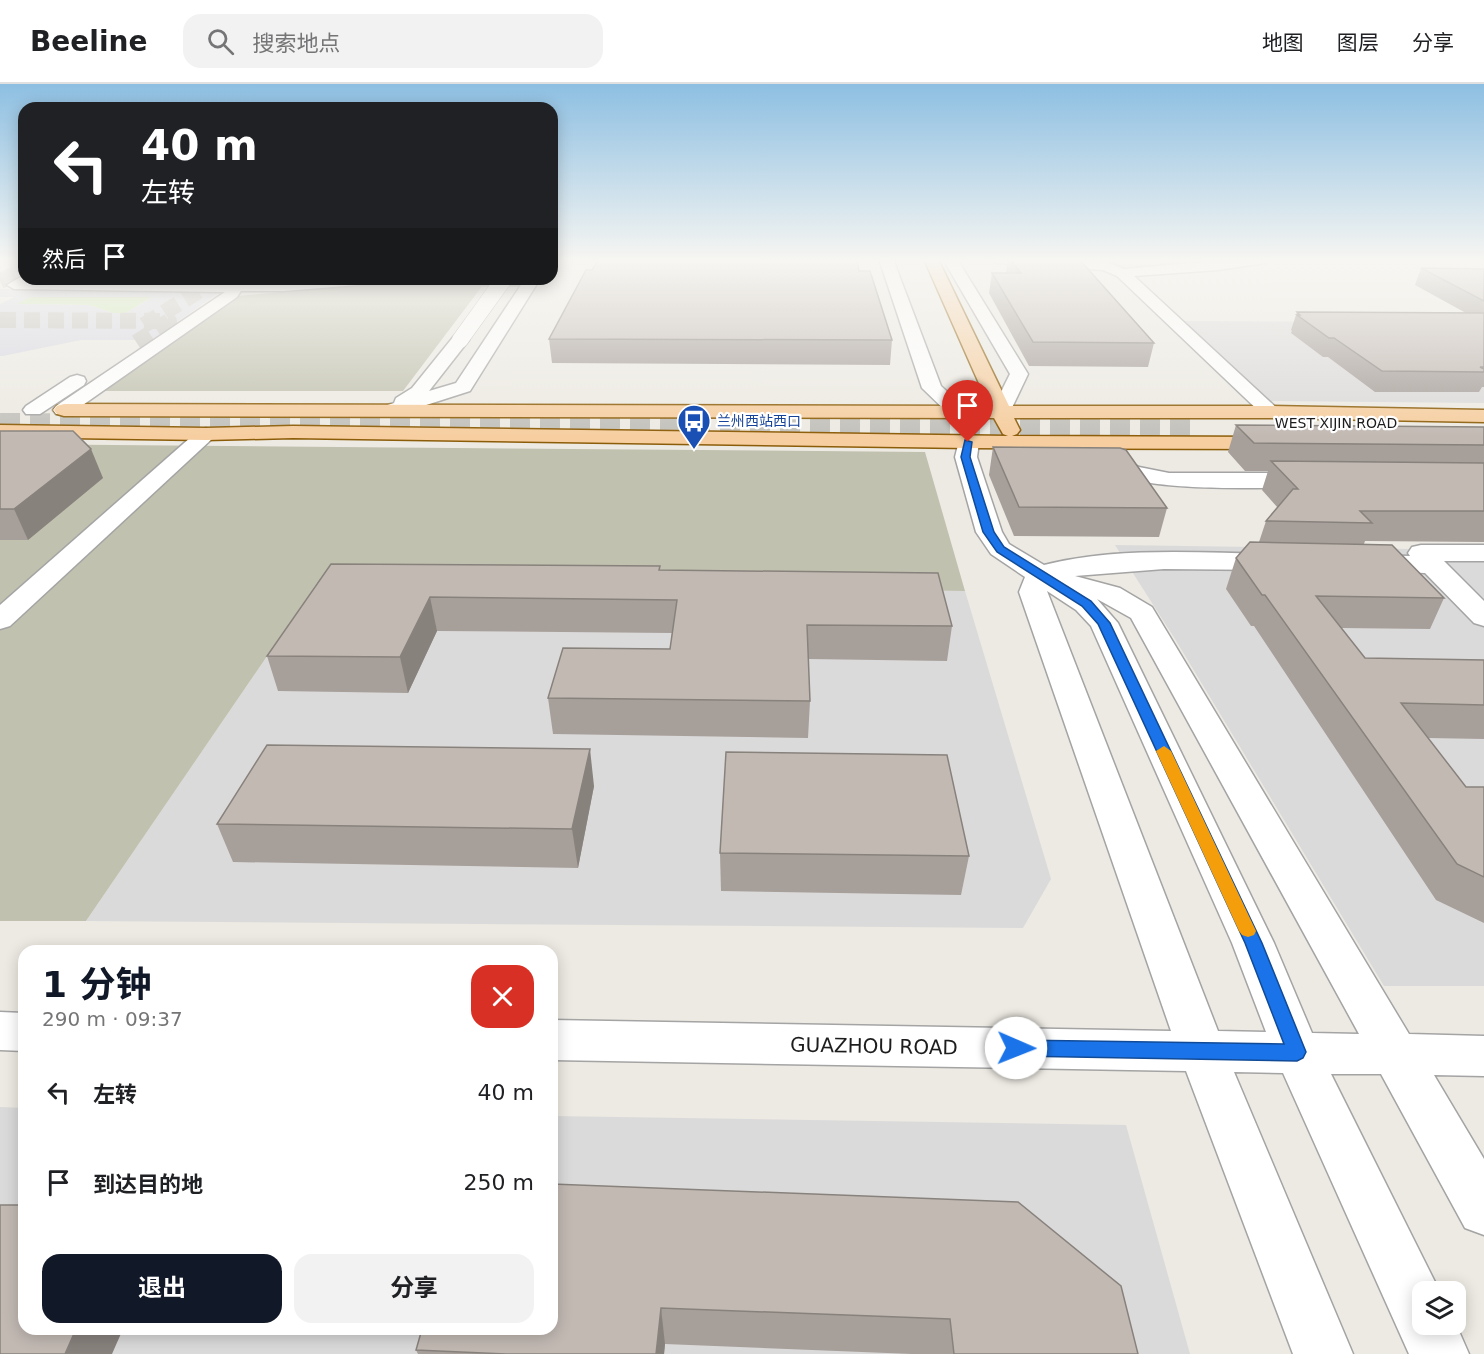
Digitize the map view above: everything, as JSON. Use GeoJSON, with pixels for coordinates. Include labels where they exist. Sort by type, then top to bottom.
{"type":"FeatureCollection","features":[{"type":"Feature","properties":{"kind":"main road"},"geometry":{"type":"LineString","coordinates":[[958,318],[1016,443]]}},
{"type":"Feature","properties":{"kind":"main road"},"geometry":{"type":"LineString","coordinates":[[963,427],[968,393]]}},
{"type":"Feature","properties":{"kind":"main road"},"geometry":{"type":"LineString","coordinates":[[12,410],[388,411],[963,427],[1016,443],[1297,444]]}},
{"type":"Feature","properties":{"kind":"main road"},"geometry":{"type":"LineString","coordinates":[[293,432],[334,425],[388,411]]}},
{"type":"Feature","properties":{"kind":"main road","name":"WEST XIJIN ROAD"},"geometry":{"type":"LineString","coordinates":[[963,427],[1001,412],[1270,412],[1484,416]]}},
{"type":"Feature","properties":{"kind":"main road","name":"WEST XIJIN ROAD"},"geometry":{"type":"LineString","coordinates":[[1484,423],[1192,426],[1484,431]]}},
{"type":"Feature","properties":{"kind":"main road"},"geometry":{"type":"LineString","coordinates":[[0,431],[206,434],[963,427]]}},
{"type":"Feature","properties":{"kind":"street"},"geometry":{"type":"LineString","coordinates":[[63,410],[197,318]]}},
{"type":"Feature","properties":{"kind":"street"},"geometry":{"type":"LineString","coordinates":[[388,411],[419,392],[476,318]]}},
{"type":"Feature","properties":{"kind":"street"},"geometry":{"type":"LineString","coordinates":[[388,411],[463,387],[508,318]]}},
{"type":"Feature","properties":{"kind":"street"},"geometry":{"type":"LineString","coordinates":[[907,318],[932,388],[963,427],[966,457],[989,532],[1000,549],[1086,604],[1104,623],[1253,943],[1297,1052],[1412,1297]]}},
{"type":"Feature","properties":{"kind":"street"},"geometry":{"type":"LineString","coordinates":[[986,318],[1019,374],[1001,412]]}},
{"type":"Feature","properties":{"kind":"street"},"geometry":{"type":"LineString","coordinates":[[1170,318],[1270,412]]}},
{"type":"Feature","properties":{"kind":"street"},"geometry":{"type":"LineString","coordinates":[[33,410],[131,346]]}},
{"type":"Feature","properties":{"kind":"street"},"geometry":{"type":"LineString","coordinates":[[0,620],[206,434]]}},
{"type":"Feature","properties":{"kind":"street"},"geometry":{"type":"LineString","coordinates":[[1098,443],[1105,460],[1132,472],[1169,480],[1335,480]]}},
{"type":"Feature","properties":{"kind":"street"},"geometry":{"type":"LineString","coordinates":[[1484,554],[1421,553],[1484,617]]}},
{"type":"Feature","properties":{"kind":"street"},"geometry":{"type":"LineString","coordinates":[[1039,574],[1075,567],[1162,560],[1303,562]]}},
{"type":"Feature","properties":{"kind":"street"},"geometry":{"type":"LineString","coordinates":[[1338,563],[1432,565]]}},
{"type":"Feature","properties":{"kind":"street"},"geometry":{"type":"LineString","coordinates":[[1039,574],[1033,592],[1202,1051],[1323,1354]]}},
{"type":"Feature","properties":{"kind":"street"},"geometry":{"type":"LineString","coordinates":[[1039,574],[1110,594],[1142,613],[1484,1209]]}},
{"type":"Feature","properties":{"kind":"street"},"geometry":{"type":"LineString","coordinates":[[0,1032],[18,1032]]}},
{"type":"Feature","properties":{"kind":"street","name":"GUAZHOU ROAD"},"geometry":{"type":"LineString","coordinates":[[558,1040],[1484,1056]]}},
{"type":"Feature","properties":{"kind":"street"},"geometry":{"type":"LineString","coordinates":[[1430,1335],[1439,1354]]}},
{"type":"Feature","properties":{"kind":"shaded area"},"geometry":{"type":"Polygon","coordinates":[[[182,318],[151,340],[81,340],[3,356],[0,356],[0,319],[182,318]]]}},
{"type":"Feature","properties":{"kind":"shaded area"},"geometry":{"type":"Polygon","coordinates":[[[206,318],[458,318],[403,391],[103,391],[206,318]]]}},
{"type":"Feature","properties":{"kind":"shaded area"},"geometry":{"type":"Polygon","coordinates":[[[1183,321],[1390,322],[1484,366],[1484,403],[1268,401],[1183,321]]]}},
{"type":"Feature","properties":{"kind":"shaded area"},"geometry":{"type":"Polygon","coordinates":[[[0,444],[925,452],[965,591],[317,583],[86,921],[0,921],[0,444]]]}},
{"type":"Feature","properties":{"kind":"shaded area"},"geometry":{"type":"Polygon","coordinates":[[[1115,545],[1484,550],[1484,986],[1384,986],[1175,639],[1115,545]]]}},
{"type":"Feature","properties":{"kind":"shaded area"},"geometry":{"type":"Polygon","coordinates":[[[317,583],[965,591],[1051,879],[1023,928],[86,921],[317,583]]]}},
{"type":"Feature","properties":{"kind":"shaded area"},"geometry":{"type":"Polygon","coordinates":[[[0,1107],[18,1108],[18,1335],[558,1335],[558,1116],[1126,1125],[1190,1354],[0,1354],[0,1107]]]}},
{"type":"Feature","properties":{"kind":"building"},"geometry":{"type":"Polygon","coordinates":[[[560,318],[885,318],[892,340],[549,339],[560,318]]]}},
{"type":"Feature","properties":{"kind":"building"},"geometry":{"type":"Polygon","coordinates":[[[1019,318],[1132,318],[1154,343],[1033,342],[1019,318]]]}},
{"type":"Feature","properties":{"kind":"building"},"geometry":{"type":"Polygon","coordinates":[[[1302,318],[1484,318],[1484,367],[1480,367],[1484,369],[1484,372],[1382,371],[1334,338],[1329,338],[1302,318]]]}},
{"type":"Feature","properties":{"kind":"building"},"geometry":{"type":"Polygon","coordinates":[[[1236,425],[1484,427],[1484,445],[1254,443],[1236,425]]]}},
{"type":"Feature","properties":{"kind":"building"},"geometry":{"type":"Polygon","coordinates":[[[0,431],[73,431],[91,449],[14,509],[0,509],[0,431]]]}},
{"type":"Feature","properties":{"kind":"building"},"geometry":{"type":"Polygon","coordinates":[[[993,447],[1120,448],[1126,450],[1167,508],[1019,507],[993,447]]]}},
{"type":"Feature","properties":{"kind":"building"},"geometry":{"type":"Polygon","coordinates":[[[1271,461],[1484,463],[1484,511],[1360,511],[1372,523],[1266,521],[1293,489],[1298,489],[1271,461]]]}},
{"type":"Feature","properties":{"kind":"building"},"geometry":{"type":"Polygon","coordinates":[[[1250,542],[1392,545],[1444,598],[1316,596],[1365,658],[1484,660],[1484,705],[1401,703],[1466,787],[1484,787],[1484,877],[1457,864],[1265,595],[1262,595],[1236,558],[1250,542]]]}},
{"type":"Feature","properties":{"kind":"building"},"geometry":{"type":"Polygon","coordinates":[[[331,564],[660,566],[659,570],[938,573],[952,626],[807,625],[810,701],[548,698],[563,648],[670,649],[677,600],[430,597],[400,657],[267,656],[331,564]]]}},
{"type":"Feature","properties":{"kind":"building"},"geometry":{"type":"Polygon","coordinates":[[[267,745],[590,749],[572,829],[217,824],[267,745]]]}},
{"type":"Feature","properties":{"kind":"building"},"geometry":{"type":"Polygon","coordinates":[[[726,752],[947,755],[969,856],[720,853],[726,752]]]}},
{"type":"Feature","properties":{"kind":"building"},"geometry":{"type":"Polygon","coordinates":[[[558,1184],[1018,1202],[1121,1286],[1138,1354],[954,1354],[950,1319],[661,1308],[656,1354],[506,1354],[416,1350],[420,1335],[558,1335],[558,1184]]]}},
{"type":"Feature","properties":{"kind":"building"},"geometry":{"type":"Polygon","coordinates":[[[0,1205],[18,1205],[18,1335],[73,1335],[65,1354],[0,1354],[0,1205]]]}},
{"type":"Feature","properties":{"kind":"tunnel"},"geometry":{"type":"LineString","coordinates":[[151,321],[155,318]]}},
{"type":"Feature","properties":{"kind":"tunnel"},"geometry":{"type":"LineString","coordinates":[[0,320],[151,321]]}},
{"type":"Feature","properties":{"kind":"tunnel"},"geometry":{"type":"LineString","coordinates":[[131,346],[169,321],[151,321]]}},
{"type":"Feature","properties":{"kind":"tunnel"},"geometry":{"type":"LineString","coordinates":[[144,325],[151,321]]}},
{"type":"Feature","properties":{"kind":"tunnel"},"geometry":{"type":"LineString","coordinates":[[0,423],[1195,429]]}},
{"type":"Feature","properties":{"kind":"slow traffic"},"geometry":{"type":"LineString","coordinates":[[1164,751],[1248,931]]}},
{"type":"Feature","properties":{"kind":"place","name":"兰州西站西口"},"geometry":{"type":"Point","coordinates":[694,450]}},
{"type":"Feature","properties":{"kind":"route"},"geometry":{"type":"LineString","coordinates":[[968,442],[966,457],[971,476],[989,532],[1000,549],[1086,604],[1104,623],[1253,943],[1297,1052],[1016,1048]]}}]}
